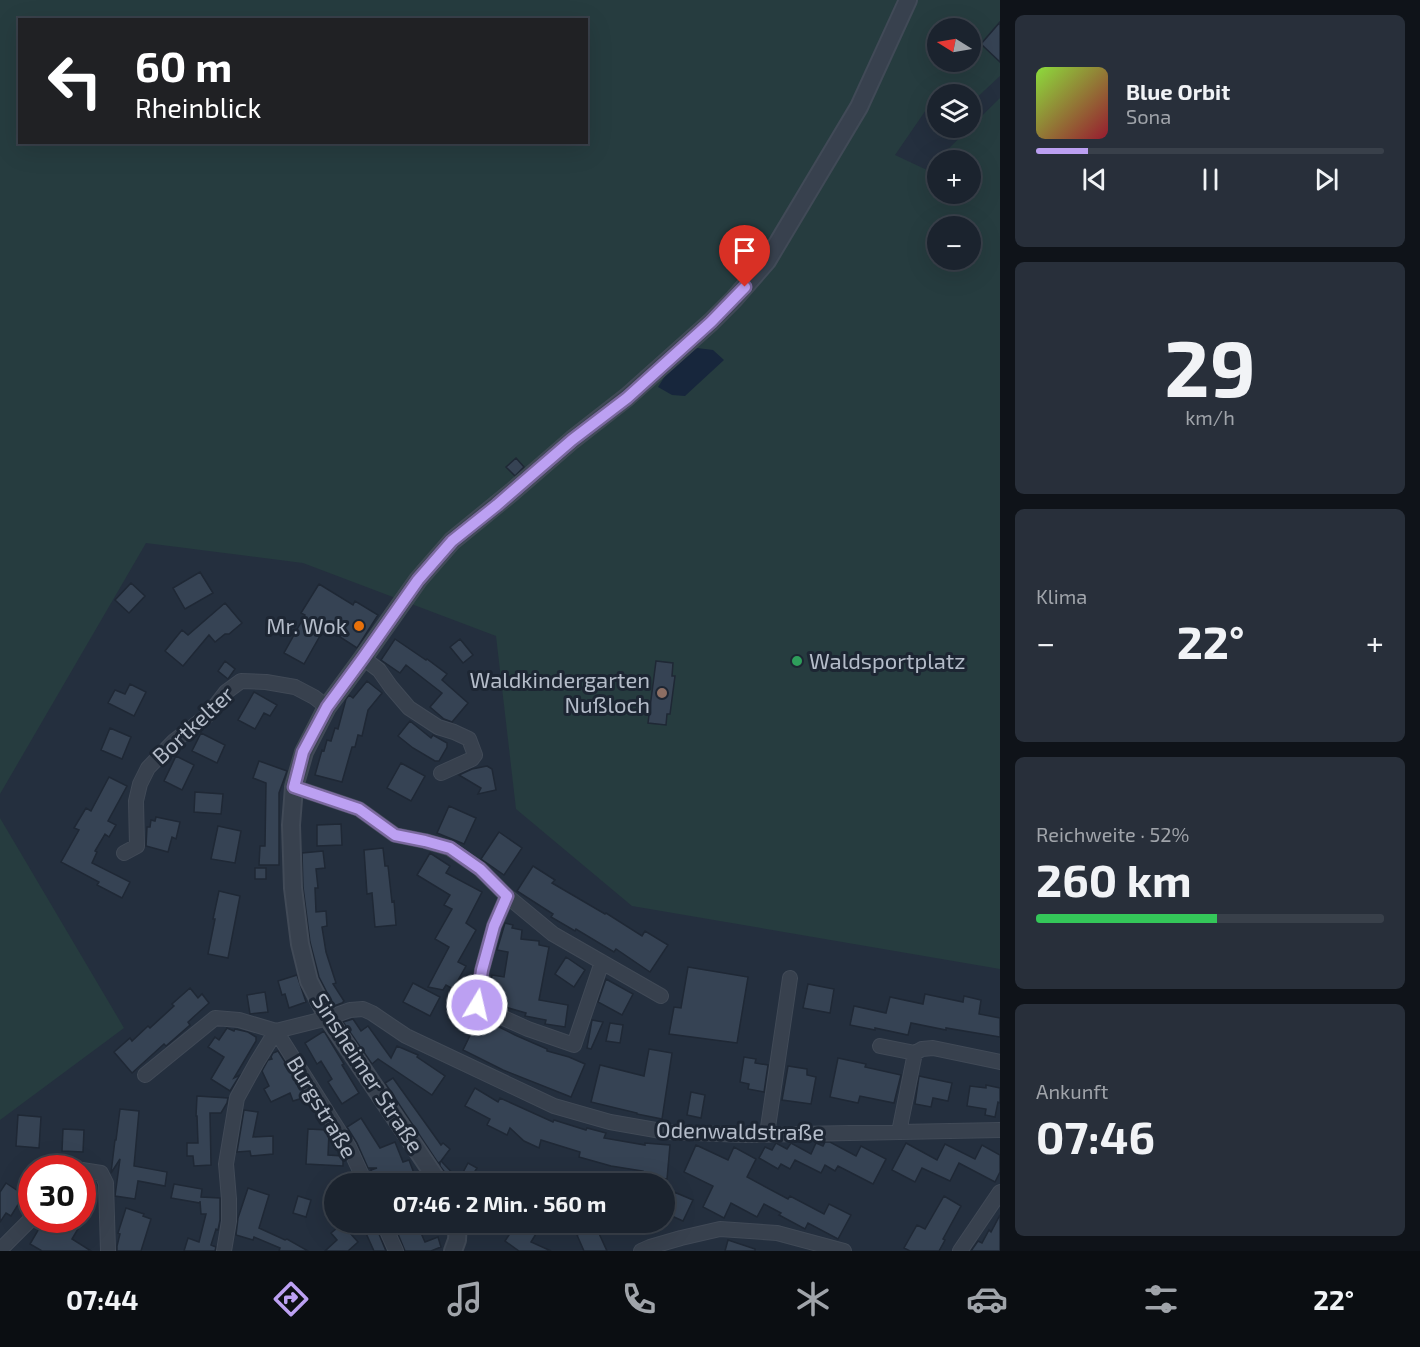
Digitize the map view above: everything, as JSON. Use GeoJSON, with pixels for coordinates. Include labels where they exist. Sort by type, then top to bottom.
{"type":"FeatureCollection","features":[{"type":"Feature","properties":{"kind":"street","name":"Sinsheimer Straße"},"geometry":{"type":"LineString","coordinates":[[433,1173],[328,1018],[309,981],[300,944],[293,888],[291,825],[294,787],[303,752],[327,707],[418,580],[452,541],[572,440],[627,398],[711,322],[767,261],[859,107],[908,0]]}},
{"type":"Feature","properties":{"kind":"street"},"geometry":{"type":"LineString","coordinates":[[363,658],[379,670],[409,708],[438,727],[469,739],[476,755],[441,773]]}},
{"type":"Feature","properties":{"kind":"street","name":"Bortkelter"},"geometry":{"type":"LineString","coordinates":[[124,853],[137,846],[135,801],[148,768],[174,741],[208,715],[226,692],[241,681],[295,687],[327,707]]}},
{"type":"Feature","properties":{"kind":"street"},"geometry":{"type":"LineString","coordinates":[[294,787],[359,809],[395,835],[450,848],[480,869],[507,896],[553,934],[662,996]]}},
{"type":"Feature","properties":{"kind":"street"},"geometry":{"type":"LineString","coordinates":[[507,896],[494,926],[482,970],[477,1005],[528,1029],[574,1045],[602,962]]}},
{"type":"Feature","properties":{"kind":"street"},"geometry":{"type":"LineString","coordinates":[[767,1134],[790,978]]}},
{"type":"Feature","properties":{"kind":"street","name":"Odenwaldstraße"},"geometry":{"type":"LineString","coordinates":[[276,1031],[350,1010],[363,1009],[406,1036],[554,1106],[610,1122],[667,1132],[746,1135],[1000,1130]]}},
{"type":"Feature","properties":{"kind":"street"},"geometry":{"type":"LineString","coordinates":[[145,1075],[215,1018],[239,1020],[276,1031],[237,1098],[226,1164],[229,1221],[224,1251]]}},
{"type":"Feature","properties":{"kind":"street","name":"Burgstraße"},"geometry":{"type":"LineString","coordinates":[[276,1031],[349,1147],[361,1173]]}},
{"type":"Feature","properties":{"kind":"street"},"geometry":{"type":"LineString","coordinates":[[880,1046],[915,1053],[922,1049],[933,1048],[1000,1062]]}},
{"type":"Feature","properties":{"kind":"street"},"geometry":{"type":"LineString","coordinates":[[899,1132],[915,1053]]}},
{"type":"Feature","properties":{"kind":"street"},"geometry":{"type":"LineString","coordinates":[[96,1172],[100,1173],[106,1183],[108,1251]]}},
{"type":"Feature","properties":{"kind":"street"},"geometry":{"type":"LineString","coordinates":[[960,1251],[1000,1192]]}},
{"type":"Feature","properties":{"kind":"street"},"geometry":{"type":"LineString","coordinates":[[641,1251],[720,1229],[777,1233],[844,1251]]}},
{"type":"Feature","properties":{"kind":"street"},"geometry":{"type":"LineString","coordinates":[[0,1250],[18,1232]]}},
{"type":"Feature","properties":{"kind":"street"},"geometry":{"type":"LineString","coordinates":[[388,1233],[396,1251]]}},
{"type":"Feature","properties":{"kind":"street"},"geometry":{"type":"LineString","coordinates":[[453,1251],[457,1233]]}},
{"type":"Feature","properties":{"kind":"green space"},"geometry":{"type":"Polygon","coordinates":[[[0,0],[1000,0],[1000,76],[981,94],[981,84],[927,84],[927,108],[895,155],[927,170],[927,204],[981,204],[981,150],[947,150],[959,138],[981,138],[981,117],[1000,98],[1000,969],[632,906],[516,809],[496,636],[303,563],[146,543],[0,794],[0,0]]]}},
{"type":"Feature","properties":{"kind":"green space"},"geometry":{"type":"Polygon","coordinates":[[[0,818],[124,1028],[0,1120],[0,818]]]}},
{"type":"Feature","properties":{"kind":"water"},"geometry":{"type":"Polygon","coordinates":[[[697,348],[713,350],[724,360],[685,396],[672,395],[658,387],[672,365],[697,348]]]}},
{"type":"Feature","properties":{"kind":"building"},"geometry":{"type":"Polygon","coordinates":[[[1000,22],[1000,62],[981,44],[1000,22]]]}},
{"type":"Feature","properties":{"kind":"building"},"geometry":{"type":"Polygon","coordinates":[[[516,458],[524,467],[515,476],[506,467],[516,458]]]}},
{"type":"Feature","properties":{"kind":"building"},"geometry":{"type":"Polygon","coordinates":[[[200,572],[213,593],[185,609],[173,588],[200,572]]]}},
{"type":"Feature","properties":{"kind":"building"},"geometry":{"type":"Polygon","coordinates":[[[131,583],[145,596],[129,613],[115,600],[131,583]]]}},
{"type":"Feature","properties":{"kind":"building"},"geometry":{"type":"Polygon","coordinates":[[[319,584],[353,605],[355,601],[378,615],[357,648],[325,627],[304,664],[284,653],[305,615],[301,613],[319,584]]]}},
{"type":"Feature","properties":{"kind":"building"},"geometry":{"type":"Polygon","coordinates":[[[225,603],[242,623],[229,634],[225,634],[215,642],[209,635],[183,666],[165,651],[182,630],[188,635],[225,603]]]}},
{"type":"Feature","properties":{"kind":"building"},"geometry":{"type":"Polygon","coordinates":[[[395,639],[447,674],[442,680],[468,703],[452,722],[444,719],[430,707],[442,693],[406,665],[400,673],[381,660],[395,639]]]}},
{"type":"Feature","properties":{"kind":"building"},"geometry":{"type":"Polygon","coordinates":[[[460,639],[473,655],[463,663],[450,647],[460,639]]]}},
{"type":"Feature","properties":{"kind":"building"},"geometry":{"type":"Polygon","coordinates":[[[225,661],[235,669],[228,679],[218,671],[225,661]]]}},
{"type":"Feature","properties":{"kind":"building"},"geometry":{"type":"Polygon","coordinates":[[[656,661],[673,663],[672,676],[675,676],[670,714],[667,714],[666,725],[648,723],[656,661]]]}},
{"type":"Feature","properties":{"kind":"building"},"geometry":{"type":"Polygon","coordinates":[[[367,681],[382,693],[368,710],[362,736],[358,735],[355,747],[352,747],[342,782],[315,775],[327,740],[331,741],[335,728],[338,729],[346,699],[349,695],[353,698],[367,681]]]}},
{"type":"Feature","properties":{"kind":"building"},"geometry":{"type":"Polygon","coordinates":[[[130,684],[146,692],[134,716],[108,703],[115,690],[125,694],[130,684]]]}},
{"type":"Feature","properties":{"kind":"building"},"geometry":{"type":"Polygon","coordinates":[[[254,692],[277,705],[270,716],[264,713],[255,729],[238,720],[254,692]]]}},
{"type":"Feature","properties":{"kind":"building"},"geometry":{"type":"Polygon","coordinates":[[[410,721],[431,738],[433,735],[447,743],[439,761],[413,748],[398,736],[410,721]]]}},
{"type":"Feature","properties":{"kind":"building"},"geometry":{"type":"Polygon","coordinates":[[[110,728],[131,737],[122,759],[101,750],[110,728]]]}},
{"type":"Feature","properties":{"kind":"building"},"geometry":{"type":"Polygon","coordinates":[[[201,733],[225,745],[217,763],[192,751],[201,733]]]}},
{"type":"Feature","properties":{"kind":"building"},"geometry":{"type":"Polygon","coordinates":[[[176,756],[194,765],[182,790],[164,781],[176,756]]]}},
{"type":"Feature","properties":{"kind":"building"},"geometry":{"type":"Polygon","coordinates":[[[259,761],[287,771],[279,793],[279,865],[259,865],[260,846],[265,846],[266,783],[253,778],[259,761]]]}},
{"type":"Feature","properties":{"kind":"building"},"geometry":{"type":"Polygon","coordinates":[[[401,763],[425,776],[411,801],[387,788],[401,763]]]}},
{"type":"Feature","properties":{"kind":"building"},"geometry":{"type":"Polygon","coordinates":[[[487,766],[492,769],[496,790],[478,794],[481,788],[459,775],[472,769],[487,766]]]}},
{"type":"Feature","properties":{"kind":"building"},"geometry":{"type":"Polygon","coordinates":[[[109,777],[127,786],[108,821],[116,825],[109,837],[105,834],[95,851],[97,852],[92,863],[130,882],[122,898],[97,885],[99,882],[61,862],[79,830],[74,828],[86,808],[91,811],[109,777]]]}},
{"type":"Feature","properties":{"kind":"building"},"geometry":{"type":"Polygon","coordinates":[[[195,792],[223,794],[221,814],[194,812],[195,792]]]}},
{"type":"Feature","properties":{"kind":"building"},"geometry":{"type":"Polygon","coordinates":[[[449,806],[476,818],[464,844],[437,833],[449,806]]]}},
{"type":"Feature","properties":{"kind":"building"},"geometry":{"type":"Polygon","coordinates":[[[156,817],[180,822],[176,839],[172,837],[168,852],[146,846],[147,827],[150,827],[151,820],[155,821],[156,817]]]}},
{"type":"Feature","properties":{"kind":"building"},"geometry":{"type":"Polygon","coordinates":[[[341,824],[342,845],[317,846],[317,825],[341,824]]]}},
{"type":"Feature","properties":{"kind":"building"},"geometry":{"type":"Polygon","coordinates":[[[218,826],[241,831],[235,863],[211,859],[218,826]]]}},
{"type":"Feature","properties":{"kind":"building"},"geometry":{"type":"Polygon","coordinates":[[[499,832],[522,848],[504,875],[481,859],[499,832]]]}},
{"type":"Feature","properties":{"kind":"building"},"geometry":{"type":"Polygon","coordinates":[[[383,848],[385,866],[388,866],[392,902],[394,901],[396,925],[375,927],[372,893],[367,894],[364,850],[383,848]]]}},
{"type":"Feature","properties":{"kind":"building"},"geometry":{"type":"Polygon","coordinates":[[[323,851],[325,868],[316,869],[318,888],[315,888],[316,912],[326,911],[327,926],[322,927],[326,952],[336,983],[333,984],[344,1001],[334,1006],[319,977],[310,942],[303,887],[302,853],[323,851]]]}},
{"type":"Feature","properties":{"kind":"building"},"geometry":{"type":"Polygon","coordinates":[[[430,853],[450,866],[446,873],[482,892],[466,923],[476,930],[458,962],[466,966],[453,989],[446,985],[443,990],[428,987],[449,947],[435,939],[452,909],[444,905],[450,895],[417,875],[430,853]]]}},
{"type":"Feature","properties":{"kind":"building"},"geometry":{"type":"Polygon","coordinates":[[[533,866],[555,880],[552,883],[642,936],[645,931],[668,945],[650,972],[616,949],[614,952],[551,917],[553,914],[517,891],[533,866]]]}},
{"type":"Feature","properties":{"kind":"building"},"geometry":{"type":"Polygon","coordinates":[[[255,868],[266,868],[266,879],[255,879],[255,868]]]}},
{"type":"Feature","properties":{"kind":"building"},"geometry":{"type":"Polygon","coordinates":[[[219,891],[240,896],[228,958],[208,954],[219,891]]]}},
{"type":"Feature","properties":{"kind":"building"},"geometry":{"type":"Polygon","coordinates":[[[505,923],[513,925],[512,928],[522,930],[521,939],[539,941],[539,945],[549,947],[539,1000],[568,1005],[565,1027],[545,1024],[546,1020],[525,1016],[526,1013],[487,1000],[492,975],[504,977],[508,952],[497,950],[505,923]]]}},
{"type":"Feature","properties":{"kind":"building"},"geometry":{"type":"Polygon","coordinates":[[[566,957],[585,970],[574,987],[555,974],[566,957]]]}},
{"type":"Feature","properties":{"kind":"building"},"geometry":{"type":"Polygon","coordinates":[[[688,967],[748,977],[737,1043],[669,1034],[674,1007],[681,1008],[688,967]]]}},
{"type":"Feature","properties":{"kind":"building"},"geometry":{"type":"Polygon","coordinates":[[[297,975],[306,1002],[289,1008],[278,981],[297,975]]]}},
{"type":"Feature","properties":{"kind":"building"},"geometry":{"type":"Polygon","coordinates":[[[606,979],[633,994],[622,1015],[598,1002],[606,979]]]}},
{"type":"Feature","properties":{"kind":"building"},"geometry":{"type":"Polygon","coordinates":[[[413,983],[440,997],[430,1016],[403,1002],[413,983]]]}},
{"type":"Feature","properties":{"kind":"building"},"geometry":{"type":"Polygon","coordinates":[[[808,984],[834,989],[830,1013],[803,1008],[808,984]]]}},
{"type":"Feature","properties":{"kind":"building"},"geometry":{"type":"Polygon","coordinates":[[[190,988],[198,998],[202,994],[209,1003],[188,1022],[190,1025],[166,1046],[164,1044],[132,1073],[114,1052],[130,1038],[132,1041],[148,1026],[150,1028],[190,988]]]}},
{"type":"Feature","properties":{"kind":"building"},"geometry":{"type":"Polygon","coordinates":[[[265,992],[268,1012],[250,1014],[247,995],[265,992]]]}},
{"type":"Feature","properties":{"kind":"building"},"geometry":{"type":"Polygon","coordinates":[[[925,994],[963,1002],[964,996],[981,1000],[979,1014],[1000,1018],[1000,1037],[911,1023],[908,1035],[850,1025],[854,1006],[886,1013],[890,997],[923,1004],[925,994]]]}},
{"type":"Feature","properties":{"kind":"building"},"geometry":{"type":"Polygon","coordinates":[[[479,1017],[547,1051],[585,1064],[571,1097],[503,1070],[463,1050],[479,1017]]]}},
{"type":"Feature","properties":{"kind":"building"},"geometry":{"type":"Polygon","coordinates":[[[353,1019],[361,1031],[368,1026],[391,1058],[397,1046],[418,1055],[417,1057],[445,1076],[432,1095],[378,1059],[372,1064],[343,1022],[353,1019]]]}},
{"type":"Feature","properties":{"kind":"building"},"geometry":{"type":"Polygon","coordinates":[[[592,1020],[603,1022],[591,1049],[587,1048],[592,1020]]]}},
{"type":"Feature","properties":{"kind":"building"},"geometry":{"type":"Polygon","coordinates":[[[610,1023],[623,1025],[620,1043],[606,1041],[610,1023]]]}},
{"type":"Feature","properties":{"kind":"building"},"geometry":{"type":"Polygon","coordinates":[[[227,1028],[248,1032],[256,1037],[256,1041],[234,1078],[240,1075],[230,1091],[211,1079],[224,1057],[208,1047],[215,1037],[219,1040],[227,1028]]]}},
{"type":"Feature","properties":{"kind":"building"},"geometry":{"type":"Polygon","coordinates":[[[324,1031],[359,1093],[342,1104],[328,1082],[332,1079],[321,1061],[317,1064],[305,1043],[324,1031]]]}},
{"type":"Feature","properties":{"kind":"building"},"geometry":{"type":"Polygon","coordinates":[[[649,1049],[672,1053],[662,1119],[591,1102],[600,1065],[644,1076],[649,1049]]]}},
{"type":"Feature","properties":{"kind":"building"},"geometry":{"type":"Polygon","coordinates":[[[278,1051],[306,1097],[293,1101],[290,1093],[271,1102],[264,1089],[269,1086],[262,1071],[268,1060],[272,1059],[273,1053],[278,1051]]]}},
{"type":"Feature","properties":{"kind":"building"},"geometry":{"type":"Polygon","coordinates":[[[744,1057],[756,1059],[755,1063],[768,1065],[764,1092],[748,1089],[749,1084],[740,1082],[744,1057]]]}},
{"type":"Feature","properties":{"kind":"building"},"geometry":{"type":"Polygon","coordinates":[[[838,1058],[901,1075],[894,1103],[860,1096],[858,1103],[830,1097],[838,1058]]]}},
{"type":"Feature","properties":{"kind":"building"},"geometry":{"type":"Polygon","coordinates":[[[788,1066],[807,1069],[807,1075],[816,1077],[811,1104],[782,1100],[788,1066]]]}},
{"type":"Feature","properties":{"kind":"building"},"geometry":{"type":"Polygon","coordinates":[[[919,1076],[952,1083],[948,1101],[933,1098],[931,1107],[915,1104],[919,1076]]]}},
{"type":"Feature","properties":{"kind":"building"},"geometry":{"type":"Polygon","coordinates":[[[393,1078],[441,1145],[443,1143],[450,1149],[441,1161],[452,1173],[445,1173],[440,1166],[440,1162],[438,1163],[385,1083],[393,1078]]]}},
{"type":"Feature","properties":{"kind":"building"},"geometry":{"type":"Polygon","coordinates":[[[986,1085],[1000,1088],[1000,1103],[998,1102],[995,1117],[985,1115],[986,1109],[967,1106],[970,1086],[986,1088],[986,1085]]]}},
{"type":"Feature","properties":{"kind":"building"},"geometry":{"type":"Polygon","coordinates":[[[475,1088],[498,1102],[500,1098],[553,1122],[554,1120],[586,1130],[587,1128],[606,1133],[604,1138],[645,1145],[645,1143],[670,1145],[668,1173],[643,1173],[643,1171],[611,1166],[579,1157],[580,1152],[541,1140],[539,1148],[524,1141],[510,1128],[507,1135],[487,1125],[490,1119],[465,1106],[475,1088]]]}},
{"type":"Feature","properties":{"kind":"building"},"geometry":{"type":"Polygon","coordinates":[[[691,1092],[705,1095],[701,1118],[687,1115],[691,1092]]]}},
{"type":"Feature","properties":{"kind":"building"},"geometry":{"type":"Polygon","coordinates":[[[197,1096],[228,1098],[221,1113],[210,1113],[211,1165],[194,1166],[193,1156],[187,1156],[187,1143],[198,1143],[197,1096]]]}},
{"type":"Feature","properties":{"kind":"building"},"geometry":{"type":"Polygon","coordinates":[[[120,1109],[139,1111],[134,1166],[167,1172],[165,1186],[138,1181],[135,1199],[115,1196],[120,1159],[111,1173],[120,1109]]]}},
{"type":"Feature","properties":{"kind":"building"},"geometry":{"type":"Polygon","coordinates":[[[244,1110],[258,1112],[253,1137],[273,1136],[273,1154],[251,1156],[250,1151],[237,1152],[244,1110]]]}},
{"type":"Feature","properties":{"kind":"building"},"geometry":{"type":"Polygon","coordinates":[[[18,1115],[41,1117],[39,1148],[16,1146],[18,1115]]]}},
{"type":"Feature","properties":{"kind":"building"},"geometry":{"type":"Polygon","coordinates":[[[361,1118],[380,1148],[395,1142],[403,1162],[409,1160],[414,1173],[372,1173],[371,1170],[377,1168],[368,1168],[347,1127],[361,1118]]]}},
{"type":"Feature","properties":{"kind":"building"},"geometry":{"type":"Polygon","coordinates":[[[63,1129],[84,1130],[83,1152],[62,1151],[63,1129]]]}},
{"type":"Feature","properties":{"kind":"building"},"geometry":{"type":"Polygon","coordinates":[[[308,1129],[328,1130],[328,1155],[343,1156],[343,1166],[306,1164],[308,1129]]]}},
{"type":"Feature","properties":{"kind":"building"},"geometry":{"type":"Polygon","coordinates":[[[825,1142],[830,1142],[856,1156],[861,1146],[886,1159],[873,1184],[838,1166],[835,1171],[825,1165],[821,1173],[795,1160],[790,1169],[781,1164],[778,1169],[759,1158],[765,1147],[772,1150],[776,1143],[787,1149],[791,1143],[811,1154],[816,1143],[823,1146],[825,1142]]]}},
{"type":"Feature","properties":{"kind":"building"},"geometry":{"type":"Polygon","coordinates":[[[906,1143],[937,1160],[945,1144],[975,1159],[982,1145],[1000,1155],[1000,1172],[995,1182],[959,1163],[950,1181],[922,1168],[915,1182],[892,1170],[906,1143]]]}},
{"type":"Feature","properties":{"kind":"building"},"geometry":{"type":"Polygon","coordinates":[[[696,1145],[728,1160],[734,1147],[756,1159],[747,1177],[788,1199],[790,1196],[824,1214],[829,1204],[851,1215],[838,1239],[808,1223],[805,1229],[764,1204],[757,1217],[731,1203],[724,1218],[703,1207],[713,1186],[684,1172],[696,1145]]]}},
{"type":"Feature","properties":{"kind":"building"},"geometry":{"type":"Polygon","coordinates":[[[468,1163],[477,1168],[474,1173],[463,1173],[468,1163]]]}},
{"type":"Feature","properties":{"kind":"building"},"geometry":{"type":"Polygon","coordinates":[[[6,1183],[18,1191],[18,1205],[11,1216],[6,1213],[0,1222],[0,1192],[6,1183]]]}},
{"type":"Feature","properties":{"kind":"building"},"geometry":{"type":"Polygon","coordinates":[[[174,1184],[202,1189],[201,1197],[220,1198],[220,1220],[211,1245],[216,1247],[215,1251],[184,1251],[188,1238],[199,1242],[206,1214],[201,1214],[200,1201],[200,1203],[171,1198],[174,1184]]]}},
{"type":"Feature","properties":{"kind":"building"},"geometry":{"type":"Polygon","coordinates":[[[248,1188],[269,1195],[259,1228],[287,1239],[308,1251],[279,1251],[280,1248],[254,1237],[253,1240],[236,1235],[238,1218],[248,1188]]]}},
{"type":"Feature","properties":{"kind":"building"},"geometry":{"type":"Polygon","coordinates":[[[675,1192],[693,1200],[683,1221],[675,1217],[675,1192]]]}},
{"type":"Feature","properties":{"kind":"building"},"geometry":{"type":"Polygon","coordinates":[[[298,1196],[311,1200],[306,1217],[293,1213],[298,1196]]]}},
{"type":"Feature","properties":{"kind":"building"},"geometry":{"type":"Polygon","coordinates":[[[944,1196],[961,1206],[939,1251],[910,1251],[904,1248],[917,1225],[925,1229],[944,1196]]]}},
{"type":"Feature","properties":{"kind":"building"},"geometry":{"type":"Polygon","coordinates":[[[126,1208],[151,1219],[141,1251],[117,1251],[120,1234],[118,1233],[126,1208]]]}},
{"type":"Feature","properties":{"kind":"building"},"geometry":{"type":"Polygon","coordinates":[[[1000,1215],[1000,1251],[971,1251],[978,1241],[982,1243],[989,1230],[991,1232],[1000,1215]]]}},
{"type":"Feature","properties":{"kind":"building"},"geometry":{"type":"Polygon","coordinates":[[[36,1233],[76,1233],[72,1239],[91,1251],[42,1251],[30,1244],[36,1233]]]}},
{"type":"Feature","properties":{"kind":"building"},"geometry":{"type":"Polygon","coordinates":[[[331,1233],[350,1233],[358,1242],[348,1251],[325,1251],[337,1240],[331,1233]]]}},
{"type":"Feature","properties":{"kind":"building"},"geometry":{"type":"Polygon","coordinates":[[[366,1233],[379,1233],[386,1251],[374,1251],[366,1233]]]}},
{"type":"Feature","properties":{"kind":"building"},"geometry":{"type":"Polygon","coordinates":[[[398,1233],[421,1233],[425,1242],[438,1237],[441,1247],[431,1251],[405,1251],[398,1233]]]}},
{"type":"Feature","properties":{"kind":"building"},"geometry":{"type":"Polygon","coordinates":[[[506,1233],[537,1233],[531,1242],[551,1251],[519,1251],[505,1241],[509,1235],[506,1233]]]}},
{"type":"Feature","properties":{"kind":"building"},"geometry":{"type":"Polygon","coordinates":[[[599,1233],[607,1251],[584,1251],[577,1235],[599,1233]]]}},
{"type":"Feature","properties":{"kind":"building"},"geometry":{"type":"Polygon","coordinates":[[[728,1240],[755,1249],[755,1251],[725,1251],[728,1240]]]}},
{"type":"Feature","properties":{"kind":"place","name":"Mr. Wok"},"geometry":{"type":"Point","coordinates":[359,626]}},
{"type":"Feature","properties":{"kind":"place","name":"Waldsportplatz"},"geometry":{"type":"Point","coordinates":[797,661]}},
{"type":"Feature","properties":{"kind":"place","name":"Waldkindergarten Nußloch"},"geometry":{"type":"Point","coordinates":[662,693]}},
{"type":"Feature","properties":{"kind":"route"},"geometry":{"type":"LineString","coordinates":[[477,1005],[482,970],[494,926],[507,896],[480,869],[450,848],[395,835],[359,809],[294,787],[303,752],[327,707],[418,580],[452,541],[572,440],[627,398],[711,322],[745,287]]}}]}
